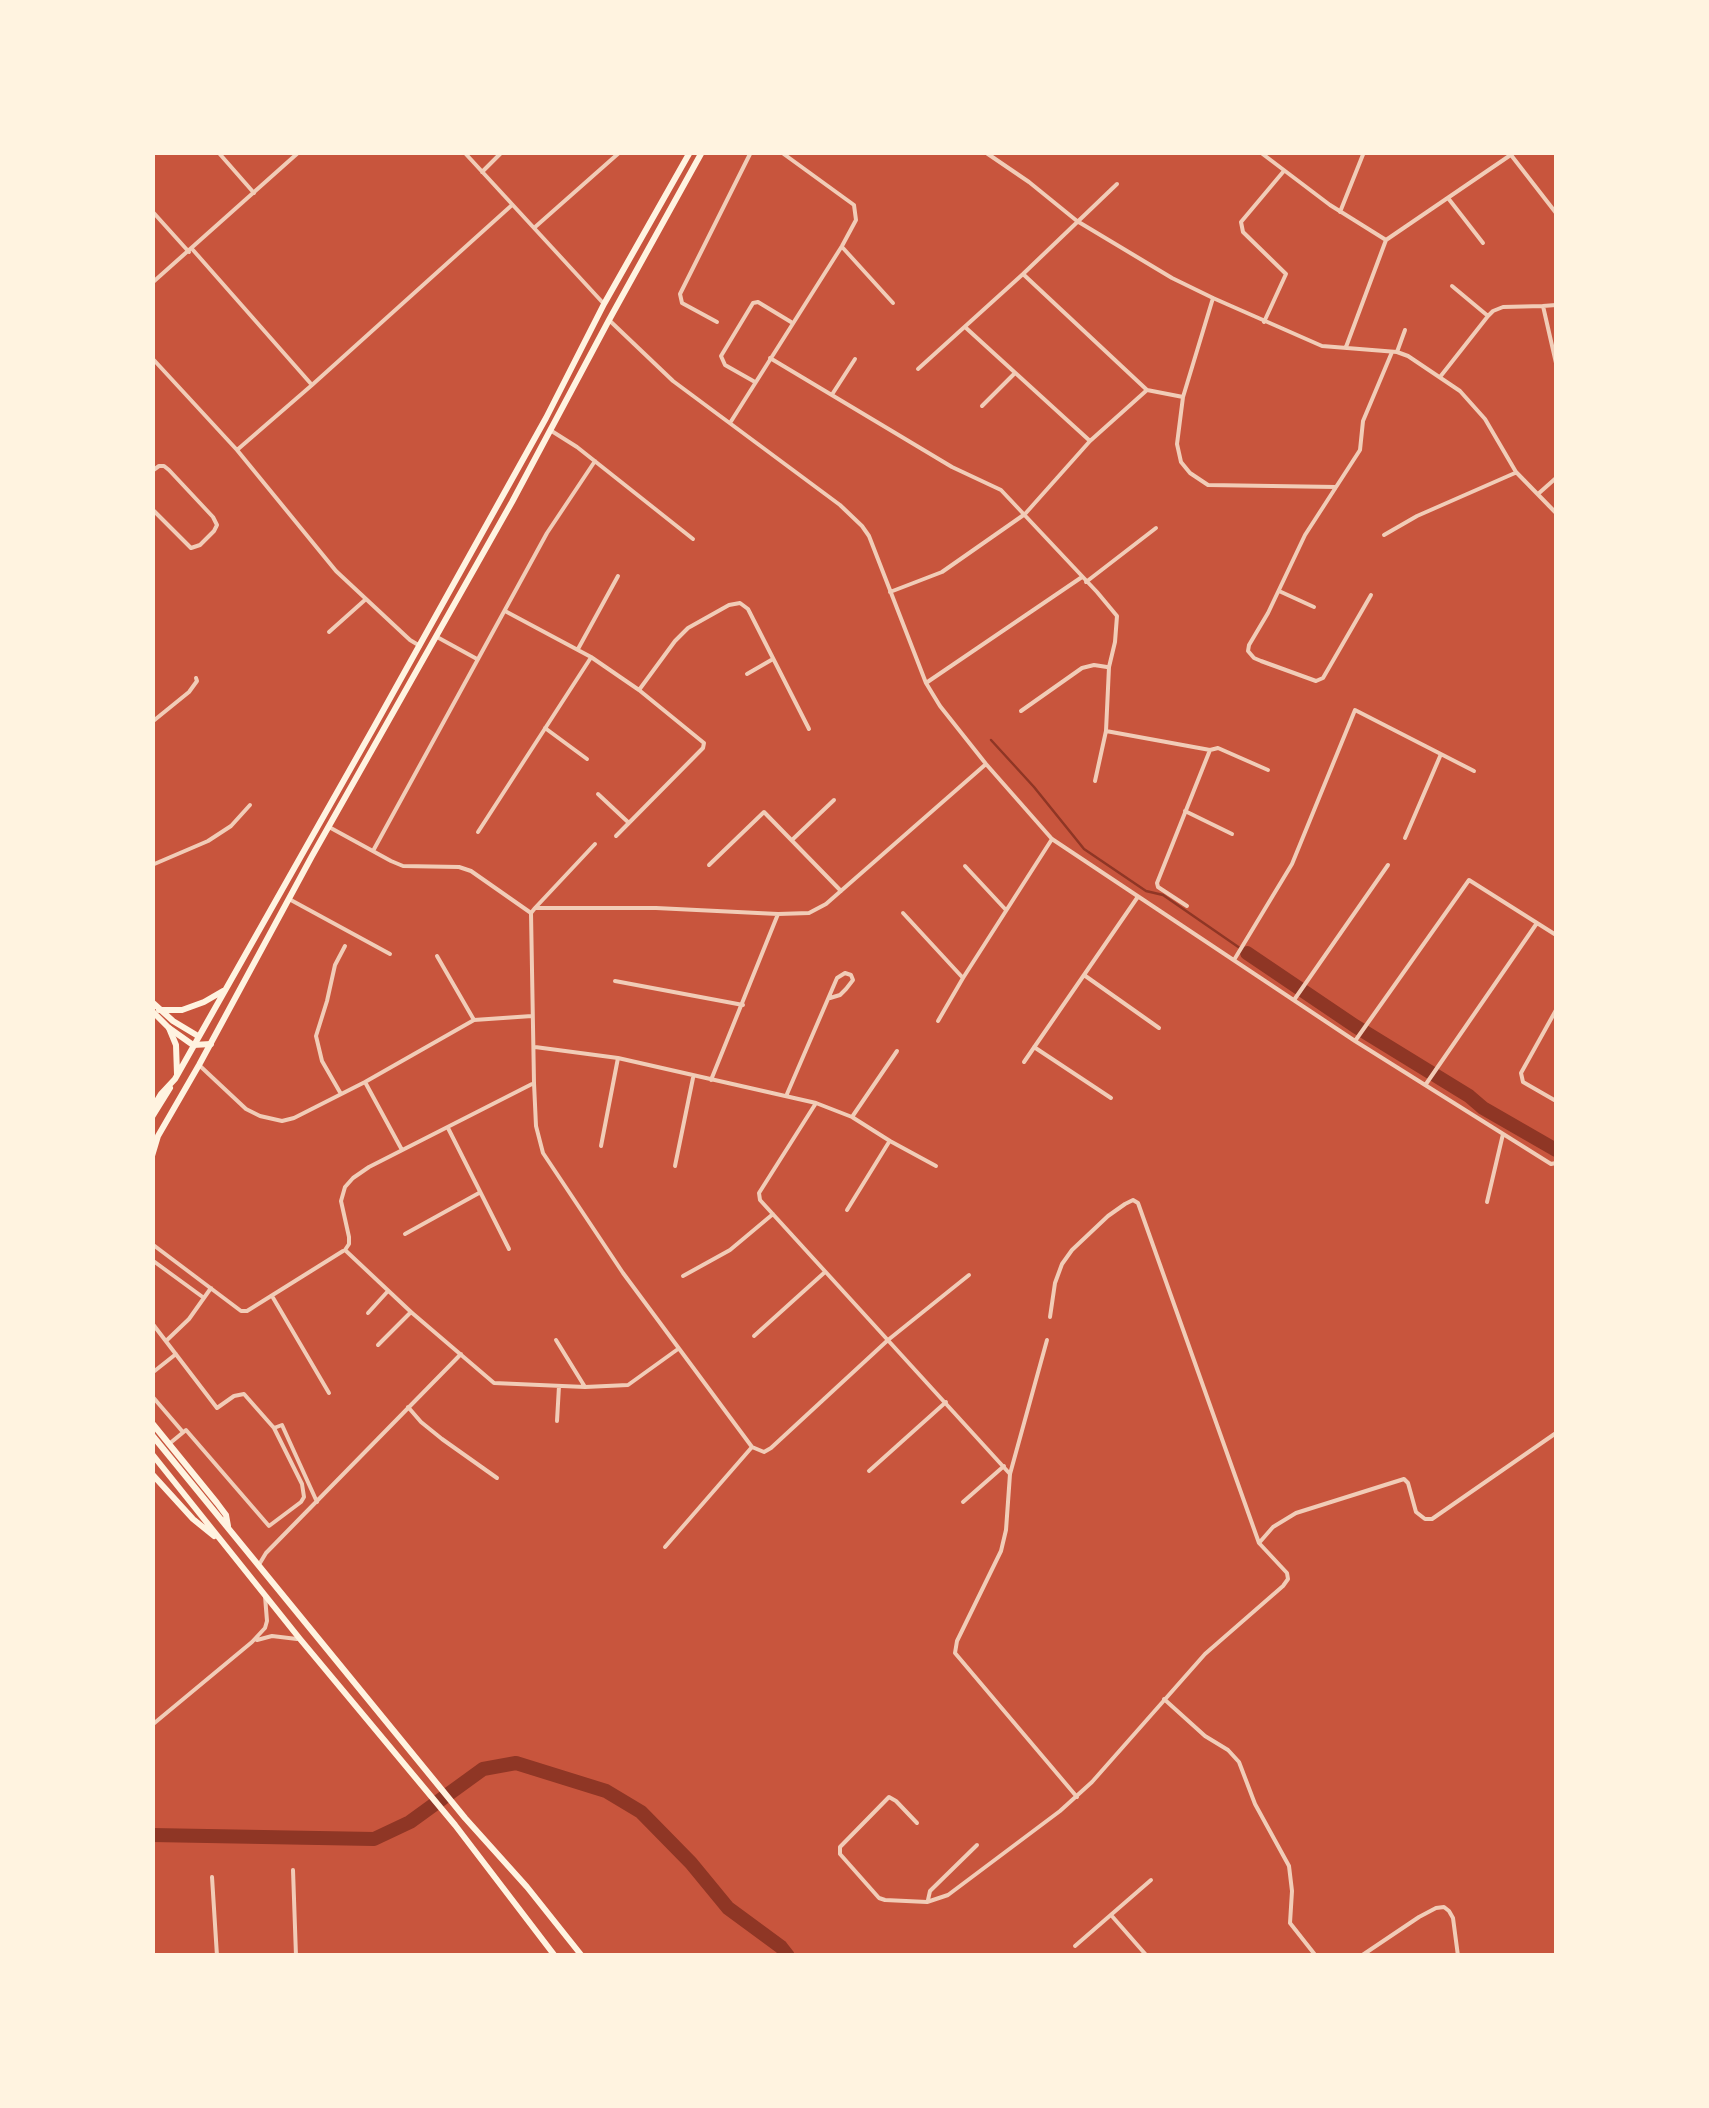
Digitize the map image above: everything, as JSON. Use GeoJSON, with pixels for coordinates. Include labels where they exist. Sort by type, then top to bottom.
{"type":"FeatureCollection","features":[{"type":"Feature","properties":{"kind":"main road"},"geometry":{"type":"LineString","coordinates":[[152,1156],[155,1139],[199,1065],[202,1044],[224,990],[420,646],[690,152]]}},
{"type":"Feature","properties":{"kind":"main road"},"geometry":{"type":"LineString","coordinates":[[152,1109],[202,1044],[288,899],[437,637],[702,152]]}},
{"type":"Feature","properties":{"kind":"main road"},"geometry":{"type":"LineString","coordinates":[[156,1010],[182,1010],[224,990]]}},
{"type":"Feature","properties":{"kind":"main road"},"geometry":{"type":"LineString","coordinates":[[152,1002],[176,1045],[174,1078],[152,1117]]}},
{"type":"Feature","properties":{"kind":"main road"},"geometry":{"type":"LineString","coordinates":[[156,1010],[202,1044]]}},
{"type":"Feature","properties":{"kind":"main road"},"geometry":{"type":"LineString","coordinates":[[169,1028],[202,1044]]}},
{"type":"Feature","properties":{"kind":"main road"},"geometry":{"type":"LineString","coordinates":[[152,1424],[226,1514],[229,1529]]}},
{"type":"Feature","properties":{"kind":"main road"},"geometry":{"type":"LineString","coordinates":[[152,1435],[582,1956]]}},
{"type":"Feature","properties":{"kind":"main road"},"geometry":{"type":"LineString","coordinates":[[152,1454],[455,1826],[555,1956]]}},
{"type":"Feature","properties":{"kind":"main road"},"geometry":{"type":"LineString","coordinates":[[152,1474],[193,1520],[220,1539]]}},
{"type":"Feature","properties":{"kind":"street"},"geometry":{"type":"LineString","coordinates":[[218,152],[254,193]]}},
{"type":"Feature","properties":{"kind":"street"},"geometry":{"type":"LineString","coordinates":[[152,283],[299,152]]}},
{"type":"Feature","properties":{"kind":"street"},"geometry":{"type":"LineString","coordinates":[[464,152],[604,304]]}},
{"type":"Feature","properties":{"kind":"street"},"geometry":{"type":"LineString","coordinates":[[482,172],[502,152]]}},
{"type":"Feature","properties":{"kind":"street"},"geometry":{"type":"LineString","coordinates":[[534,228],[620,152]]}},
{"type":"Feature","properties":{"kind":"street"},"geometry":{"type":"LineString","coordinates":[[717,322],[682,303],[680,294],[751,152]]}},
{"type":"Feature","properties":{"kind":"street"},"geometry":{"type":"LineString","coordinates":[[730,423],[856,220],[854,205],[781,152]]}},
{"type":"Feature","properties":{"kind":"street"},"geometry":{"type":"LineString","coordinates":[[985,152],[1078,221],[1213,298],[1322,346],[1408,356],[1460,391],[1485,419],[1516,472],[1556,513]]}},
{"type":"Feature","properties":{"kind":"street"},"geometry":{"type":"LineString","coordinates":[[1260,152],[1340,212],[1386,240]]}},
{"type":"Feature","properties":{"kind":"street"},"geometry":{"type":"LineString","coordinates":[[1340,212],[1364,152]]}},
{"type":"Feature","properties":{"kind":"street"},"geometry":{"type":"LineString","coordinates":[[1346,347],[1386,240],[1513,154],[1556,213]]}},
{"type":"Feature","properties":{"kind":"street"},"geometry":{"type":"LineString","coordinates":[[1264,322],[1286,274],[1244,232],[1241,222],[1283,172]]}},
{"type":"Feature","properties":{"kind":"street"},"geometry":{"type":"LineString","coordinates":[[918,368],[1117,184]]}},
{"type":"Feature","properties":{"kind":"street"},"geometry":{"type":"LineString","coordinates":[[1448,198],[1483,243]]}},
{"type":"Feature","properties":{"kind":"street"},"geometry":{"type":"LineString","coordinates":[[237,450],[512,205]]}},
{"type":"Feature","properties":{"kind":"street"},"geometry":{"type":"LineString","coordinates":[[152,210],[312,385]]}},
{"type":"Feature","properties":{"kind":"street"},"geometry":{"type":"LineString","coordinates":[[842,246],[894,303]]}},
{"type":"Feature","properties":{"kind":"street"},"geometry":{"type":"LineString","coordinates":[[1023,274],[1148,390],[1183,396]]}},
{"type":"Feature","properties":{"kind":"street"},"geometry":{"type":"LineString","coordinates":[[1452,286],[1488,316]]}},
{"type":"Feature","properties":{"kind":"street"},"geometry":{"type":"LineString","coordinates":[[1213,298],[1183,396],[1178,427],[1181,462],[1208,485],[1336,487]]}},
{"type":"Feature","properties":{"kind":"street"},"geometry":{"type":"LineString","coordinates":[[755,382],[725,365],[721,356],[753,303],[758,302],[792,323]]}},
{"type":"Feature","properties":{"kind":"street"},"geometry":{"type":"LineString","coordinates":[[1440,377],[1494,311],[1556,305]]}},
{"type":"Feature","properties":{"kind":"street"},"geometry":{"type":"LineString","coordinates":[[1544,306],[1556,363]]}},
{"type":"Feature","properties":{"kind":"street"},"geometry":{"type":"LineString","coordinates":[[609,320],[673,381],[840,505],[862,526],[926,683],[986,764],[1052,839],[1137,898],[1296,997],[1355,1041],[1556,1164]]}},
{"type":"Feature","properties":{"kind":"street"},"geometry":{"type":"LineString","coordinates":[[965,327],[1090,442]]}},
{"type":"Feature","properties":{"kind":"street"},"geometry":{"type":"LineString","coordinates":[[1371,596],[1323,678],[1316,681],[1261,661],[1248,652],[1306,535],[1360,450],[1363,421],[1405,330]]}},
{"type":"Feature","properties":{"kind":"street"},"geometry":{"type":"LineString","coordinates":[[152,358],[237,450],[336,571],[420,646]]}},
{"type":"Feature","properties":{"kind":"street"},"geometry":{"type":"LineString","coordinates":[[770,358],[952,467],[1001,490],[1117,616],[1109,667],[1106,730],[1095,781]]}},
{"type":"Feature","properties":{"kind":"street"},"geometry":{"type":"LineString","coordinates":[[832,394],[855,359]]}},
{"type":"Feature","properties":{"kind":"street"},"geometry":{"type":"LineString","coordinates":[[982,406],[1014,374]]}},
{"type":"Feature","properties":{"kind":"street"},"geometry":{"type":"LineString","coordinates":[[890,592],[942,572],[1025,514],[1090,442],[1148,390]]}},
{"type":"Feature","properties":{"kind":"street"},"geometry":{"type":"LineString","coordinates":[[550,430],[693,538]]}},
{"type":"Feature","properties":{"kind":"street"},"geometry":{"type":"LineString","coordinates":[[373,851],[547,533],[595,461]]}},
{"type":"Feature","properties":{"kind":"street"},"geometry":{"type":"LineString","coordinates":[[152,471],[158,466],[168,470],[217,524],[214,532],[192,548],[152,510]]}},
{"type":"Feature","properties":{"kind":"street"},"geometry":{"type":"LineString","coordinates":[[1384,535],[1516,472]]}},
{"type":"Feature","properties":{"kind":"street"},"geometry":{"type":"LineString","coordinates":[[1538,494],[1556,478]]}},
{"type":"Feature","properties":{"kind":"street"},"geometry":{"type":"LineString","coordinates":[[926,683],[1156,528]]}},
{"type":"Feature","properties":{"kind":"street"},"geometry":{"type":"LineString","coordinates":[[578,649],[618,576]]}},
{"type":"Feature","properties":{"kind":"street"},"geometry":{"type":"LineString","coordinates":[[1279,590],[1314,606]]}},
{"type":"Feature","properties":{"kind":"street"},"geometry":{"type":"LineString","coordinates":[[329,632],[366,599]]}},
{"type":"Feature","properties":{"kind":"street"},"geometry":{"type":"LineString","coordinates":[[639,690],[688,628],[740,603],[748,609],[809,729]]}},
{"type":"Feature","properties":{"kind":"street"},"geometry":{"type":"LineString","coordinates":[[505,611],[591,657],[704,743],[616,836]]}},
{"type":"Feature","properties":{"kind":"street"},"geometry":{"type":"LineString","coordinates":[[437,637],[477,660]]}},
{"type":"Feature","properties":{"kind":"street"},"geometry":{"type":"LineString","coordinates":[[478,832],[591,657]]}},
{"type":"Feature","properties":{"kind":"street"},"geometry":{"type":"LineString","coordinates":[[748,674],[772,660]]}},
{"type":"Feature","properties":{"kind":"street"},"geometry":{"type":"LineString","coordinates":[[1021,711],[1082,668],[1109,667]]}},
{"type":"Feature","properties":{"kind":"street"},"geometry":{"type":"LineString","coordinates":[[152,722],[189,692],[196,678]]}},
{"type":"Feature","properties":{"kind":"street"},"geometry":{"type":"LineString","coordinates":[[1234,960],[1292,864],[1355,710],[1474,770]]}},
{"type":"Feature","properties":{"kind":"street"},"geometry":{"type":"LineString","coordinates":[[545,728],[587,758]]}},
{"type":"Feature","properties":{"kind":"street"},"geometry":{"type":"LineString","coordinates":[[1106,730],[1210,750],[1218,748],[1268,770]]}},
{"type":"Feature","properties":{"kind":"street"},"geometry":{"type":"LineString","coordinates":[[1186,906],[1156,883],[1210,750]]}},
{"type":"Feature","properties":{"kind":"street"},"geometry":{"type":"LineString","coordinates":[[1404,838],[1440,754]]}},
{"type":"Feature","properties":{"kind":"street"},"geometry":{"type":"LineString","coordinates":[[329,827],[403,866],[458,866],[471,871],[533,911],[656,908],[809,913],[841,891],[986,764]]}},
{"type":"Feature","properties":{"kind":"street"},"geometry":{"type":"LineString","coordinates":[[598,794],[629,823]]}},
{"type":"Feature","properties":{"kind":"street"},"geometry":{"type":"LineString","coordinates":[[792,840],[834,800]]}},
{"type":"Feature","properties":{"kind":"street"},"geometry":{"type":"LineString","coordinates":[[152,865],[224,832],[250,805]]}},
{"type":"Feature","properties":{"kind":"street"},"geometry":{"type":"LineString","coordinates":[[1185,811],[1232,834]]}},
{"type":"Feature","properties":{"kind":"street"},"geometry":{"type":"LineString","coordinates":[[708,865],[764,812],[841,891]]}},
{"type":"Feature","properties":{"kind":"street"},"geometry":{"type":"LineString","coordinates":[[938,1021],[1052,839]]}},
{"type":"Feature","properties":{"kind":"street"},"geometry":{"type":"LineString","coordinates":[[594,844],[533,911],[532,1016],[538,1138],[548,1163],[752,1447],[764,1452],[770,1448],[888,1340],[970,1276]]}},
{"type":"Feature","properties":{"kind":"street"},"geometry":{"type":"LineString","coordinates":[[965,866],[1006,910]]}},
{"type":"Feature","properties":{"kind":"street"},"geometry":{"type":"LineString","coordinates":[[1296,997],[1388,866]]}},
{"type":"Feature","properties":{"kind":"street"},"geometry":{"type":"LineString","coordinates":[[1355,1041],[1469,880],[1556,935]]}},
{"type":"Feature","properties":{"kind":"street"},"geometry":{"type":"LineString","coordinates":[[1024,1062],[1137,898]]}},
{"type":"Feature","properties":{"kind":"street"},"geometry":{"type":"LineString","coordinates":[[288,899],[390,954]]}},
{"type":"Feature","properties":{"kind":"street"},"geometry":{"type":"LineString","coordinates":[[903,913],[962,978]]}},
{"type":"Feature","properties":{"kind":"street"},"geometry":{"type":"LineString","coordinates":[[711,1080],[778,914]]}},
{"type":"Feature","properties":{"kind":"street"},"geometry":{"type":"LineString","coordinates":[[1426,1084],[1537,923]]}},
{"type":"Feature","properties":{"kind":"street"},"geometry":{"type":"LineString","coordinates":[[341,1094],[322,1061],[316,1036],[344,946]]}},
{"type":"Feature","properties":{"kind":"street"},"geometry":{"type":"LineString","coordinates":[[437,956],[474,1020]]}},
{"type":"Feature","properties":{"kind":"street"},"geometry":{"type":"LineString","coordinates":[[786,1094],[840,974],[851,975],[853,980],[843,992],[830,998]]}},
{"type":"Feature","properties":{"kind":"street"},"geometry":{"type":"LineString","coordinates":[[1084,975],[1159,1028]]}},
{"type":"Feature","properties":{"kind":"street"},"geometry":{"type":"LineString","coordinates":[[615,981],[743,1005]]}},
{"type":"Feature","properties":{"kind":"street"},"geometry":{"type":"LineString","coordinates":[[1556,1010],[1521,1073],[1524,1082],[1556,1101]]}},
{"type":"Feature","properties":{"kind":"street"},"geometry":{"type":"LineString","coordinates":[[199,1065],[246,1109],[282,1121],[365,1082],[474,1020],[532,1016]]}},
{"type":"Feature","properties":{"kind":"street"},"geometry":{"type":"LineString","coordinates":[[535,1047],[618,1058],[816,1102],[852,1117],[936,1166]]}},
{"type":"Feature","properties":{"kind":"street"},"geometry":{"type":"LineString","coordinates":[[1034,1047],[1111,1098]]}},
{"type":"Feature","properties":{"kind":"street"},"geometry":{"type":"LineString","coordinates":[[852,1117],[897,1051]]}},
{"type":"Feature","properties":{"kind":"street"},"geometry":{"type":"LineString","coordinates":[[600,1146],[618,1058]]}},
{"type":"Feature","properties":{"kind":"street"},"geometry":{"type":"LineString","coordinates":[[675,1166],[694,1076]]}},
{"type":"Feature","properties":{"kind":"street"},"geometry":{"type":"LineString","coordinates":[[365,1082],[402,1150]]}},
{"type":"Feature","properties":{"kind":"street"},"geometry":{"type":"LineString","coordinates":[[152,1244],[246,1312],[345,1250],[349,1244],[341,1201],[353,1178],[534,1083]]}},
{"type":"Feature","properties":{"kind":"street"},"geometry":{"type":"LineString","coordinates":[[816,1102],[759,1194],[760,1200],[1010,1474]]}},
{"type":"Feature","properties":{"kind":"street"},"geometry":{"type":"LineString","coordinates":[[448,1127],[509,1249]]}},
{"type":"Feature","properties":{"kind":"street"},"geometry":{"type":"LineString","coordinates":[[1487,1202],[1503,1134]]}},
{"type":"Feature","properties":{"kind":"street"},"geometry":{"type":"LineString","coordinates":[[847,1210],[890,1141]]}},
{"type":"Feature","properties":{"kind":"street"},"geometry":{"type":"LineString","coordinates":[[404,1234],[480,1192]]}},
{"type":"Feature","properties":{"kind":"street"},"geometry":{"type":"LineString","coordinates":[[917,1823],[896,1800],[889,1798],[840,1847],[840,1854],[879,1898],[927,1902],[948,1895],[1077,1797],[1205,1654],[1288,1579],[1259,1543],[1138,1203],[1133,1200],[1108,1216],[1072,1250],[1062,1264],[1050,1318]]}},
{"type":"Feature","properties":{"kind":"street"},"geometry":{"type":"LineString","coordinates":[[683,1276],[730,1250],[773,1214]]}},
{"type":"Feature","properties":{"kind":"street"},"geometry":{"type":"LineString","coordinates":[[345,1250],[494,1382],[586,1387],[632,1384],[678,1349]]}},
{"type":"Feature","properties":{"kind":"street"},"geometry":{"type":"LineString","coordinates":[[152,1260],[204,1298]]}},
{"type":"Feature","properties":{"kind":"street"},"geometry":{"type":"LineString","coordinates":[[754,1336],[826,1272]]}},
{"type":"Feature","properties":{"kind":"street"},"geometry":{"type":"LineString","coordinates":[[166,1340],[211,1288]]}},
{"type":"Feature","properties":{"kind":"street"},"geometry":{"type":"LineString","coordinates":[[368,1313],[388,1291]]}},
{"type":"Feature","properties":{"kind":"street"},"geometry":{"type":"LineString","coordinates":[[272,1296],[330,1393]]}},
{"type":"Feature","properties":{"kind":"street"},"geometry":{"type":"LineString","coordinates":[[378,1345],[411,1312]]}},
{"type":"Feature","properties":{"kind":"street"},"geometry":{"type":"LineString","coordinates":[[152,1323],[216,1408],[244,1394],[274,1428],[317,1502]]}},
{"type":"Feature","properties":{"kind":"street"},"geometry":{"type":"LineString","coordinates":[[556,1340],[586,1387]]}},
{"type":"Feature","properties":{"kind":"street"},"geometry":{"type":"LineString","coordinates":[[1047,1340],[1010,1474],[1001,1551],[956,1641],[955,1653],[1077,1797]]}},
{"type":"Feature","properties":{"kind":"street"},"geometry":{"type":"LineString","coordinates":[[152,1373],[176,1354]]}},
{"type":"Feature","properties":{"kind":"street"},"geometry":{"type":"LineString","coordinates":[[259,1566],[266,1553],[461,1354]]}},
{"type":"Feature","properties":{"kind":"street"},"geometry":{"type":"LineString","coordinates":[[557,1421],[559,1386]]}},
{"type":"Feature","properties":{"kind":"street"},"geometry":{"type":"LineString","coordinates":[[152,1396],[268,1526],[304,1497],[302,1478],[282,1425],[274,1428]]}},
{"type":"Feature","properties":{"kind":"street"},"geometry":{"type":"LineString","coordinates":[[869,1471],[946,1402]]}},
{"type":"Feature","properties":{"kind":"street"},"geometry":{"type":"LineString","coordinates":[[408,1407],[432,1431],[497,1478]]}},
{"type":"Feature","properties":{"kind":"street"},"geometry":{"type":"LineString","coordinates":[[169,1444],[184,1431]]}},
{"type":"Feature","properties":{"kind":"street"},"geometry":{"type":"LineString","coordinates":[[1259,1543],[1273,1527],[1296,1513],[1404,1479],[1416,1512],[1432,1519],[1556,1432]]}},
{"type":"Feature","properties":{"kind":"street"},"geometry":{"type":"LineString","coordinates":[[665,1547],[752,1447]]}},
{"type":"Feature","properties":{"kind":"street"},"geometry":{"type":"LineString","coordinates":[[964,1502],[1004,1466]]}},
{"type":"Feature","properties":{"kind":"street"},"geometry":{"type":"LineString","coordinates":[[152,1724],[265,1628],[265,1596]]}},
{"type":"Feature","properties":{"kind":"street"},"geometry":{"type":"LineString","coordinates":[[252,1642],[272,1636],[300,1639]]}},
{"type":"Feature","properties":{"kind":"street"},"geometry":{"type":"LineString","coordinates":[[1164,1700],[1239,1762],[1289,1866],[1290,1922],[1316,1956]]}},
{"type":"Feature","properties":{"kind":"street"},"geometry":{"type":"LineString","coordinates":[[927,1902],[930,1891],[977,1845]]}},
{"type":"Feature","properties":{"kind":"street"},"geometry":{"type":"LineString","coordinates":[[294,1870],[296,1956]]}},
{"type":"Feature","properties":{"kind":"street"},"geometry":{"type":"LineString","coordinates":[[212,1877],[218,1956]]}},
{"type":"Feature","properties":{"kind":"street"},"geometry":{"type":"LineString","coordinates":[[1075,1946],[1151,1880]]}},
{"type":"Feature","properties":{"kind":"street"},"geometry":{"type":"LineString","coordinates":[[1362,1956],[1419,1917],[1444,1907],[1453,1918],[1458,1956]]}},
{"type":"Feature","properties":{"kind":"street"},"geometry":{"type":"LineString","coordinates":[[1111,1916],[1147,1956]]}},
{"type":"Feature","properties":{"kind":"waterway"},"geometry":{"type":"LineString","coordinates":[[991,740],[1084,849],[1146,891],[1163,895],[1247,953]]}},
{"type":"Feature","properties":{"kind":"waterway"},"geometry":{"type":"LineString","coordinates":[[1247,953],[1483,1108],[1556,1150]]}},
{"type":"Feature","properties":{"kind":"waterway"},"geometry":{"type":"LineString","coordinates":[[152,1835],[374,1839],[410,1822],[483,1769],[516,1763],[606,1791],[641,1812],[728,1908],[788,1956]]}}]}
